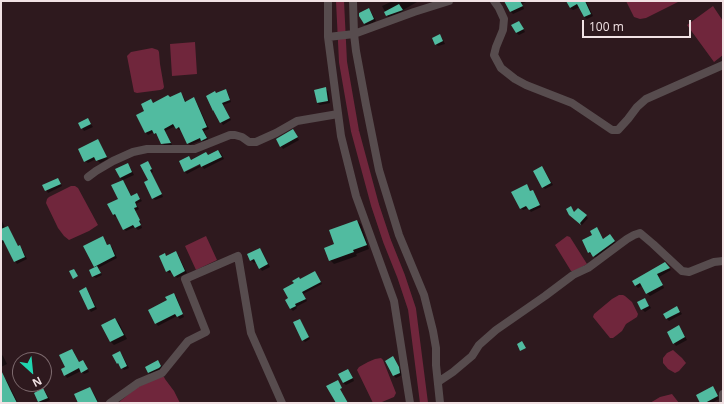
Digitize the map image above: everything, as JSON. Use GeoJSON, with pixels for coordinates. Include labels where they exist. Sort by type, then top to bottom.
{"type":"FeatureCollection","features":[{"type":"Feature","properties":{"kind":"street"},"geometry":{"type":"LineString","coordinates":[[328,1],[328,37],[342,136],[356,196],[394,301],[410,403]]}},
{"type":"Feature","properties":{"kind":"street"},"geometry":{"type":"LineString","coordinates":[[353,1],[354,34],[379,170],[399,235],[424,295],[436,348],[436,365],[440,403]]}},
{"type":"Feature","properties":{"kind":"street"},"geometry":{"type":"LineString","coordinates":[[328,37],[354,34],[449,1]]}},
{"type":"Feature","properties":{"kind":"street"},"geometry":{"type":"LineString","coordinates":[[494,1],[504,19],[503,30],[494,55],[501,68],[514,79],[526,86],[572,103],[612,130],[618,130],[637,107],[646,99],[723,65]]}},
{"type":"Feature","properties":{"kind":"street"},"geometry":{"type":"LineString","coordinates":[[88,177],[113,161],[133,152],[147,149],[195,149],[230,135],[242,137],[249,142],[256,142],[297,121],[338,114]]}},
{"type":"Feature","properties":{"kind":"street"},"geometry":{"type":"LineString","coordinates":[[438,382],[454,372],[472,356],[478,345],[496,330],[573,275],[588,268],[627,239],[640,233],[682,272],[689,272],[714,262],[723,261]]}},
{"type":"Feature","properties":{"kind":"street"},"geometry":{"type":"LineString","coordinates":[[110,403],[138,383],[162,373],[188,341],[206,332],[185,279],[238,256],[251,333],[282,403]]}},
{"type":"Feature","properties":{"kind":"street"},"geometry":{"type":"LineString","coordinates":[[723,394],[723,403]]}},
{"type":"Feature","properties":{"kind":"shaded area"},"geometry":{"type":"Polygon","coordinates":[[[626,1],[680,1],[646,18],[640,19],[634,17],[626,1]]]}},
{"type":"Feature","properties":{"kind":"shaded area"},"geometry":{"type":"Polygon","coordinates":[[[713,6],[723,21],[723,55],[714,62],[687,25],[713,6]]]}},
{"type":"Feature","properties":{"kind":"shaded area"},"geometry":{"type":"Polygon","coordinates":[[[195,42],[197,74],[172,76],[170,44],[195,42]]]}},
{"type":"Feature","properties":{"kind":"shaded area"},"geometry":{"type":"Polygon","coordinates":[[[152,48],[158,50],[159,52],[164,87],[160,90],[137,93],[134,92],[127,56],[131,52],[152,48]]]}},
{"type":"Feature","properties":{"kind":"shaded area"},"geometry":{"type":"Polygon","coordinates":[[[71,186],[78,188],[98,225],[69,240],[58,228],[46,203],[49,197],[71,186]]]}},
{"type":"Feature","properties":{"kind":"shaded area"},"geometry":{"type":"Polygon","coordinates":[[[206,236],[217,260],[196,270],[185,246],[206,236]]]}},
{"type":"Feature","properties":{"kind":"shaded area"},"geometry":{"type":"Polygon","coordinates":[[[567,236],[570,237],[587,264],[575,271],[571,271],[555,245],[567,236]]]}},
{"type":"Feature","properties":{"kind":"shaded area"},"geometry":{"type":"Polygon","coordinates":[[[619,295],[625,296],[632,302],[638,314],[637,317],[626,324],[622,331],[613,338],[610,338],[593,317],[594,314],[619,295]]]}},
{"type":"Feature","properties":{"kind":"shaded area"},"geometry":{"type":"Polygon","coordinates":[[[673,350],[686,363],[679,371],[675,373],[668,369],[663,363],[663,358],[667,353],[673,350]]]}},
{"type":"Feature","properties":{"kind":"shaded area"},"geometry":{"type":"Polygon","coordinates":[[[381,358],[396,393],[394,397],[382,402],[373,403],[357,370],[359,367],[368,362],[381,358]]]}},
{"type":"Feature","properties":{"kind":"shaded area"},"geometry":{"type":"Polygon","coordinates":[[[159,377],[164,377],[180,403],[118,403],[136,388],[159,377]]]}},
{"type":"Feature","properties":{"kind":"shaded area"},"geometry":{"type":"Polygon","coordinates":[[[672,394],[679,403],[650,403],[660,397],[672,394]]]}},
{"type":"Feature","properties":{"kind":"building"},"geometry":{"type":"Polygon","coordinates":[[[504,1],[520,1],[523,6],[510,12],[504,1]]]}},
{"type":"Feature","properties":{"kind":"building"},"geometry":{"type":"Polygon","coordinates":[[[566,1],[585,1],[591,14],[584,17],[577,4],[570,8],[566,1]]]}},
{"type":"Feature","properties":{"kind":"building"},"geometry":{"type":"Polygon","coordinates":[[[399,4],[403,10],[386,16],[384,12],[399,4]]]}},
{"type":"Feature","properties":{"kind":"building"},"geometry":{"type":"Polygon","coordinates":[[[369,8],[374,19],[364,24],[359,16],[359,13],[369,8]]]}},
{"type":"Feature","properties":{"kind":"building"},"geometry":{"type":"Polygon","coordinates":[[[519,21],[524,29],[516,33],[511,25],[519,21]]]}},
{"type":"Feature","properties":{"kind":"building"},"geometry":{"type":"Polygon","coordinates":[[[440,34],[443,41],[435,45],[432,38],[440,34]]]}},
{"type":"Feature","properties":{"kind":"building"},"geometry":{"type":"Polygon","coordinates":[[[326,87],[328,101],[317,103],[314,90],[326,87]]]}},
{"type":"Feature","properties":{"kind":"building"},"geometry":{"type":"Polygon","coordinates":[[[226,89],[230,100],[222,103],[230,118],[220,123],[206,96],[215,91],[216,93],[226,89]]]}},
{"type":"Feature","properties":{"kind":"building"},"geometry":{"type":"Polygon","coordinates":[[[181,92],[185,102],[194,97],[207,127],[202,129],[207,138],[201,141],[200,138],[187,144],[179,127],[176,129],[173,124],[164,129],[171,143],[161,144],[156,133],[154,134],[152,130],[145,133],[136,115],[144,111],[141,104],[151,99],[153,103],[168,95],[170,97],[181,92]]]}},
{"type":"Feature","properties":{"kind":"building"},"geometry":{"type":"Polygon","coordinates":[[[88,118],[91,124],[81,129],[78,123],[88,118]]]}},
{"type":"Feature","properties":{"kind":"building"},"geometry":{"type":"Polygon","coordinates":[[[293,129],[298,137],[280,147],[276,139],[293,129]]]}},
{"type":"Feature","properties":{"kind":"building"},"geometry":{"type":"Polygon","coordinates":[[[98,139],[107,157],[96,161],[94,157],[84,162],[78,149],[98,139]]]}},
{"type":"Feature","properties":{"kind":"building"},"geometry":{"type":"Polygon","coordinates":[[[218,150],[222,157],[201,167],[200,164],[184,172],[179,161],[189,156],[191,160],[206,152],[208,155],[218,150]]]}},
{"type":"Feature","properties":{"kind":"building"},"geometry":{"type":"Polygon","coordinates":[[[148,161],[152,169],[150,170],[162,194],[152,199],[144,182],[148,180],[140,165],[148,161]]]}},
{"type":"Feature","properties":{"kind":"building"},"geometry":{"type":"Polygon","coordinates":[[[128,163],[132,172],[120,178],[115,169],[128,163]]]}},
{"type":"Feature","properties":{"kind":"building"},"geometry":{"type":"Polygon","coordinates":[[[542,166],[551,183],[542,188],[533,171],[542,166]]]}},
{"type":"Feature","properties":{"kind":"building"},"geometry":{"type":"Polygon","coordinates":[[[58,178],[61,184],[45,191],[42,185],[58,178]]]}},
{"type":"Feature","properties":{"kind":"building"},"geometry":{"type":"Polygon","coordinates":[[[123,180],[131,196],[137,193],[140,199],[135,202],[137,207],[134,208],[141,225],[135,228],[133,225],[123,230],[115,214],[113,215],[107,204],[118,199],[111,185],[123,180]]]}},
{"type":"Feature","properties":{"kind":"building"},"geometry":{"type":"Polygon","coordinates":[[[527,184],[530,191],[533,190],[540,205],[529,210],[526,206],[520,209],[511,192],[527,184]]]}},
{"type":"Feature","properties":{"kind":"building"},"geometry":{"type":"Polygon","coordinates":[[[571,206],[574,212],[578,208],[587,215],[580,223],[581,225],[569,215],[566,209],[571,206]]]}},
{"type":"Feature","properties":{"kind":"building"},"geometry":{"type":"Polygon","coordinates":[[[357,220],[367,245],[353,250],[354,252],[329,261],[324,248],[334,244],[329,230],[357,220]]]}},
{"type":"Feature","properties":{"kind":"building"},"geometry":{"type":"Polygon","coordinates":[[[8,226],[18,246],[20,245],[25,257],[14,262],[3,240],[1,241],[1,229],[8,226]]]}},
{"type":"Feature","properties":{"kind":"building"},"geometry":{"type":"Polygon","coordinates":[[[597,227],[603,239],[610,234],[615,241],[593,257],[590,252],[588,253],[582,240],[592,235],[590,231],[597,227]]]}},
{"type":"Feature","properties":{"kind":"building"},"geometry":{"type":"Polygon","coordinates":[[[103,236],[107,245],[110,244],[115,256],[94,267],[83,246],[103,236]]]}},
{"type":"Feature","properties":{"kind":"building"},"geometry":{"type":"Polygon","coordinates":[[[260,248],[268,264],[259,269],[254,259],[250,261],[247,254],[260,248]]]}},
{"type":"Feature","properties":{"kind":"building"},"geometry":{"type":"Polygon","coordinates":[[[176,251],[185,271],[174,277],[170,270],[166,272],[159,256],[165,253],[166,256],[176,251]]]}},
{"type":"Feature","properties":{"kind":"building"},"geometry":{"type":"Polygon","coordinates":[[[665,262],[670,268],[657,274],[663,285],[646,294],[640,283],[635,286],[632,281],[665,262]]]}},
{"type":"Feature","properties":{"kind":"building"},"geometry":{"type":"Polygon","coordinates":[[[97,266],[101,273],[92,277],[89,270],[97,266]]]}},
{"type":"Feature","properties":{"kind":"building"},"geometry":{"type":"Polygon","coordinates":[[[74,269],[78,276],[73,279],[69,271],[74,269]]]}},
{"type":"Feature","properties":{"kind":"building"},"geometry":{"type":"Polygon","coordinates":[[[315,271],[321,282],[302,292],[306,299],[295,304],[296,306],[290,309],[285,300],[288,298],[283,289],[294,283],[292,281],[299,277],[300,279],[315,271]]]}},
{"type":"Feature","properties":{"kind":"building"},"geometry":{"type":"Polygon","coordinates":[[[86,287],[95,307],[88,310],[79,291],[86,287]]]}},
{"type":"Feature","properties":{"kind":"building"},"geometry":{"type":"Polygon","coordinates":[[[174,293],[183,314],[177,317],[175,314],[155,324],[148,310],[167,300],[165,297],[174,293]]]}},
{"type":"Feature","properties":{"kind":"building"},"geometry":{"type":"Polygon","coordinates":[[[645,298],[649,306],[641,310],[637,302],[645,298]]]}},
{"type":"Feature","properties":{"kind":"building"},"geometry":{"type":"Polygon","coordinates":[[[677,306],[680,312],[666,319],[663,314],[677,306]]]}},
{"type":"Feature","properties":{"kind":"building"},"geometry":{"type":"Polygon","coordinates":[[[115,318],[124,335],[110,342],[101,325],[115,318]]]}},
{"type":"Feature","properties":{"kind":"building"},"geometry":{"type":"Polygon","coordinates":[[[300,319],[309,337],[302,341],[293,322],[300,319]]]}},
{"type":"Feature","properties":{"kind":"building"},"geometry":{"type":"Polygon","coordinates":[[[679,325],[685,337],[673,344],[667,332],[679,325]]]}},
{"type":"Feature","properties":{"kind":"building"},"geometry":{"type":"Polygon","coordinates":[[[522,341],[526,348],[520,351],[517,344],[522,341]]]}},
{"type":"Feature","properties":{"kind":"building"},"geometry":{"type":"Polygon","coordinates":[[[72,349],[79,362],[83,360],[88,369],[81,373],[79,368],[64,376],[61,369],[65,367],[59,355],[72,349]]]}},
{"type":"Feature","properties":{"kind":"building"},"geometry":{"type":"Polygon","coordinates":[[[120,351],[127,366],[121,369],[112,355],[120,351]]]}},
{"type":"Feature","properties":{"kind":"building"},"geometry":{"type":"Polygon","coordinates":[[[393,356],[399,367],[400,373],[393,376],[385,361],[393,356]]]}},
{"type":"Feature","properties":{"kind":"building"},"geometry":{"type":"Polygon","coordinates":[[[158,360],[161,366],[148,373],[145,367],[158,360]]]}},
{"type":"Feature","properties":{"kind":"building"},"geometry":{"type":"Polygon","coordinates":[[[348,369],[353,378],[343,383],[338,374],[348,369]]]}},
{"type":"Feature","properties":{"kind":"building"},"geometry":{"type":"Polygon","coordinates":[[[1,370],[10,389],[17,403],[1,403],[1,370]]]}},
{"type":"Feature","properties":{"kind":"building"},"geometry":{"type":"Polygon","coordinates":[[[338,380],[342,388],[340,389],[348,403],[336,403],[326,386],[338,380]]]}},
{"type":"Feature","properties":{"kind":"building"},"geometry":{"type":"Polygon","coordinates":[[[713,386],[718,396],[705,403],[700,403],[696,395],[713,386]]]}},
{"type":"Feature","properties":{"kind":"building"},"geometry":{"type":"Polygon","coordinates":[[[90,387],[98,403],[78,403],[74,394],[90,387]]]}},
{"type":"Feature","properties":{"kind":"building"},"geometry":{"type":"Polygon","coordinates":[[[45,392],[48,398],[38,402],[34,393],[45,392]]]}},
{"type":"Feature","properties":{"kind":"waterway"},"geometry":{"type":"LineString","coordinates":[[340,1],[343,62],[355,131],[375,205],[412,309],[424,403]]}}]}
